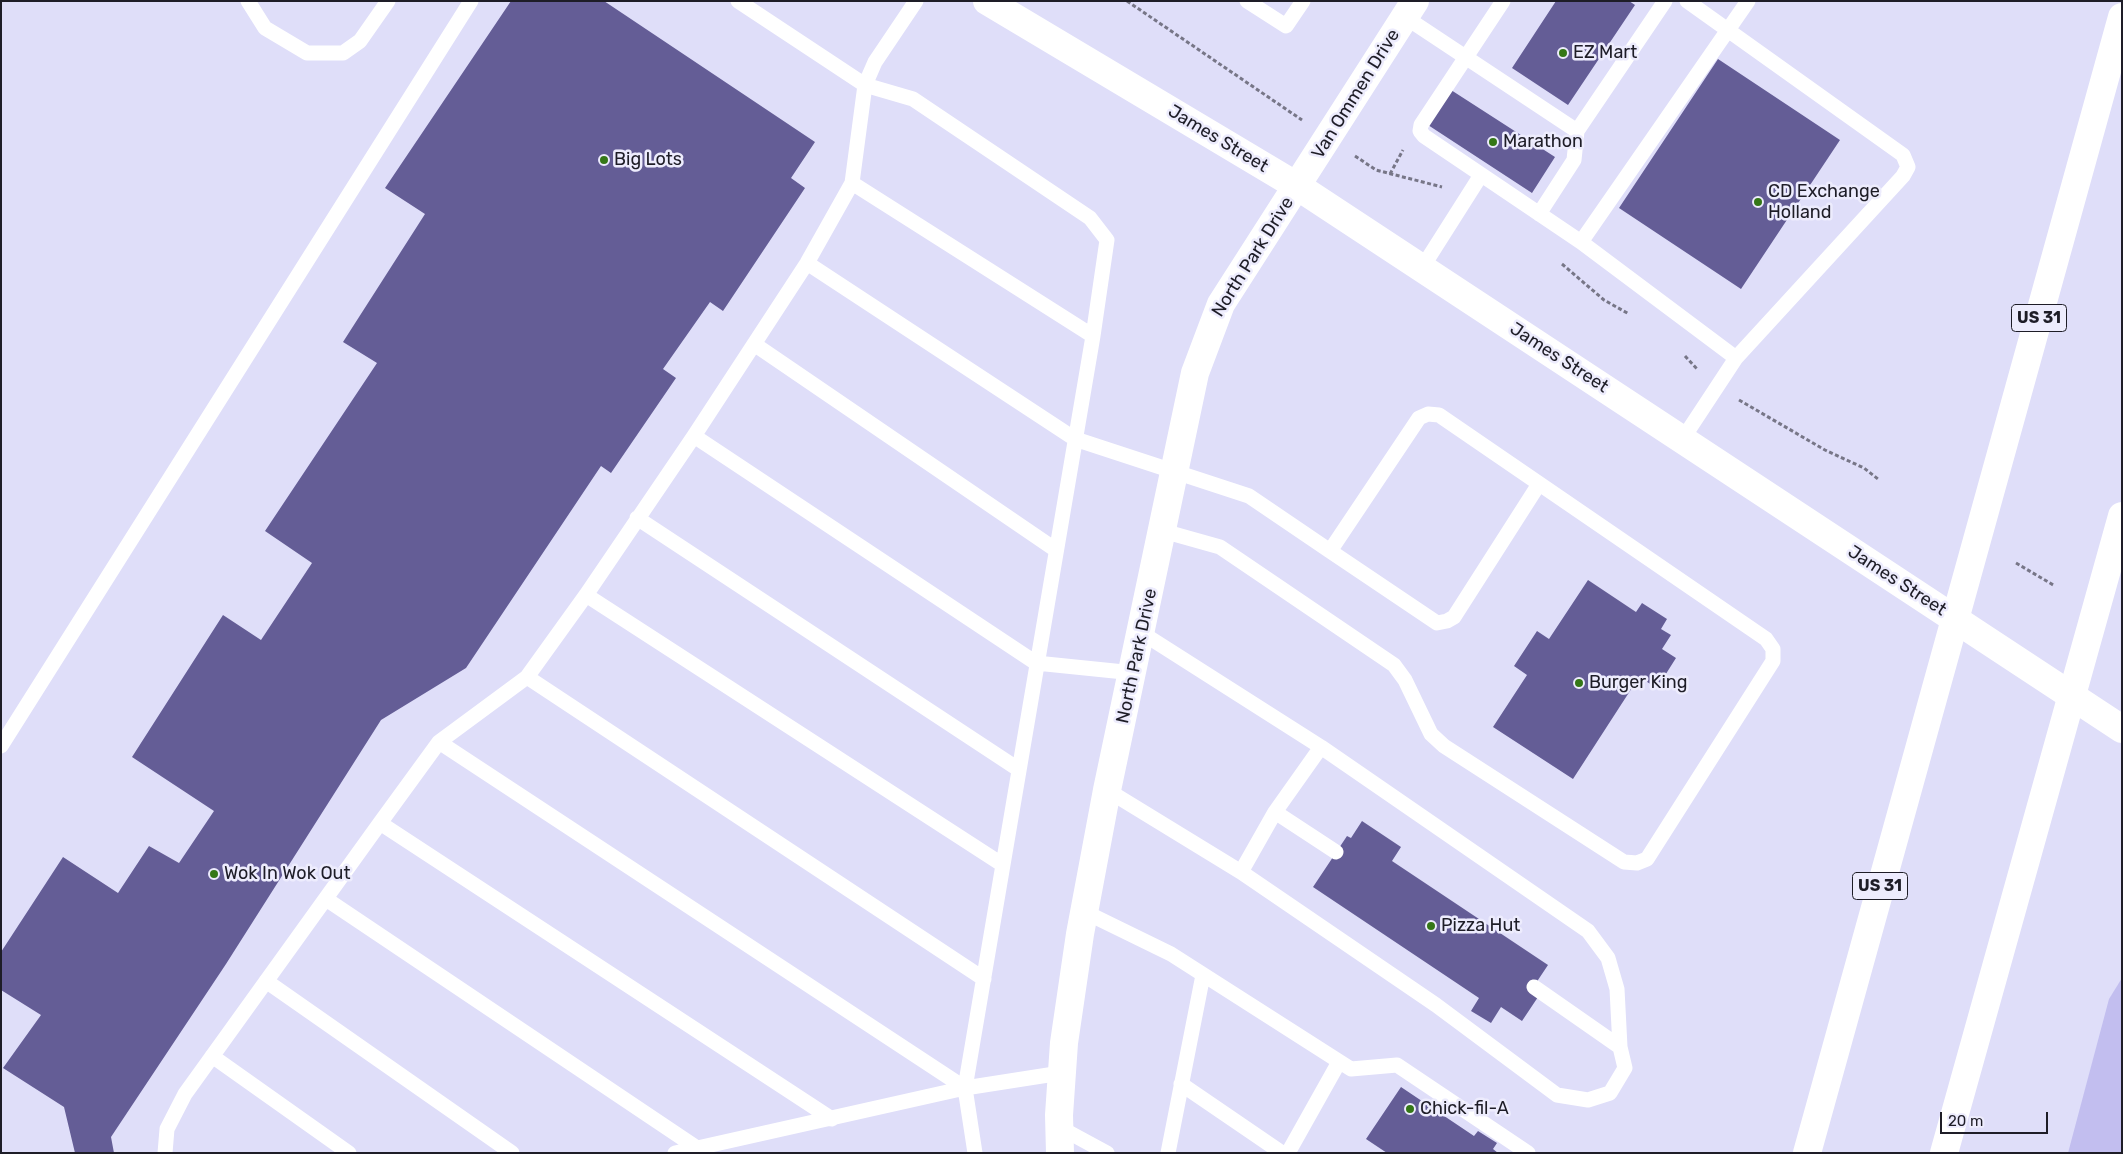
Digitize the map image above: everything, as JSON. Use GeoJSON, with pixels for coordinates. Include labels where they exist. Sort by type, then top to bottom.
{"type":"FeatureCollection","features":[{"type":"Feature","properties":{"kind":"main road","name":"James Street"},"geometry":{"type":"LineString","coordinates":[[996,4],[1297,186],[2122,729]]}},
{"type":"Feature","properties":{"kind":"main road","name":"Van Ommen Drive"},"geometry":{"type":"LineString","coordinates":[[1297,186],[1410,9]]}},
{"type":"Feature","properties":{"kind":"main road","name":"US 31"},"geometry":{"type":"LineString","coordinates":[[1806,1153],[2122,17]]}},
{"type":"Feature","properties":{"kind":"main road","name":"North Park Drive"},"geometry":{"type":"LineString","coordinates":[[1060,1140],[1061,1073],[1064,1043],[1085,912],[1107,790],[1134,673],[1195,373],[1208,333],[1221,304],[1297,186]]}},
{"type":"Feature","properties":{"kind":"main road"},"geometry":{"type":"LineString","coordinates":[[1944,1153],[2070,696],[2122,516]]}},
{"type":"Feature","properties":{"kind":"lane"},"geometry":{"type":"LineString","coordinates":[[248,1],[265,28],[307,53],[343,53],[360,40],[388,1]]}},
{"type":"Feature","properties":{"kind":"lane"},"geometry":{"type":"LineString","coordinates":[[1,746],[471,1]]}},
{"type":"Feature","properties":{"kind":"lane"},"geometry":{"type":"LineString","coordinates":[[738,1],[865,85],[913,99],[1090,218],[1107,240],[1093,336],[965,1088],[975,1153]]}},
{"type":"Feature","properties":{"kind":"lane"},"geometry":{"type":"LineString","coordinates":[[166,1153],[168,1129],[185,1094],[266,981],[439,742],[527,677],[586,595],[694,436],[807,263],[852,183],[865,85],[874,62],[916,1]]}},
{"type":"Feature","properties":{"kind":"lane"},"geometry":{"type":"LineString","coordinates":[[1248,1],[1286,26],[1303,1]]}},
{"type":"Feature","properties":{"kind":"lane"},"geometry":{"type":"LineString","coordinates":[[1503,1],[1465,57],[1420,131],[1424,136],[1581,242],[1736,358]]}},
{"type":"Feature","properties":{"kind":"lane"},"geometry":{"type":"LineString","coordinates":[[1539,214],[1574,160],[1577,131],[1665,1]]}},
{"type":"Feature","properties":{"kind":"lane"},"geometry":{"type":"LineString","coordinates":[[1682,440],[1736,358],[1903,176],[1908,167],[1903,155],[1687,1]]}},
{"type":"Feature","properties":{"kind":"lane"},"geometry":{"type":"LineString","coordinates":[[1581,242],[1748,1]]}},
{"type":"Feature","properties":{"kind":"lane"},"geometry":{"type":"LineString","coordinates":[[1410,9],[1465,57],[1577,131]]}},
{"type":"Feature","properties":{"kind":"lane"},"geometry":{"type":"LineString","coordinates":[[1422,268],[1481,175]]}},
{"type":"Feature","properties":{"kind":"lane"},"geometry":{"type":"LineString","coordinates":[[852,183],[1093,336]]}},
{"type":"Feature","properties":{"kind":"lane"},"geometry":{"type":"LineString","coordinates":[[807,263],[1075,439],[1175,470],[1249,496],[1437,623],[1454,617],[1539,484]]}},
{"type":"Feature","properties":{"kind":"lane"},"geometry":{"type":"LineString","coordinates":[[754,344],[1056,550]]}},
{"type":"Feature","properties":{"kind":"lane"},"geometry":{"type":"LineString","coordinates":[[1163,530],[1220,547],[1394,665],[1404,680],[1432,734],[1444,746],[1624,862],[1637,863],[1647,859],[1773,661],[1773,649],[1766,639],[1439,415],[1428,414],[1420,418],[1330,551]]}},
{"type":"Feature","properties":{"kind":"lane"},"geometry":{"type":"LineString","coordinates":[[694,436],[1036,663],[1134,673]]}},
{"type":"Feature","properties":{"kind":"lane"},"geometry":{"type":"LineString","coordinates":[[637,518],[1018,769]]}},
{"type":"Feature","properties":{"kind":"lane"},"geometry":{"type":"LineString","coordinates":[[586,595],[1003,865]]}},
{"type":"Feature","properties":{"kind":"lane"},"geometry":{"type":"LineString","coordinates":[[1107,790],[1241,872],[1436,1005],[1558,1095],[1588,1100],[1610,1093],[1626,1068],[1620,1047],[1617,990],[1608,958],[1588,931],[1321,747],[1142,633]]}},
{"type":"Feature","properties":{"kind":"lane"},"geometry":{"type":"LineString","coordinates":[[527,677],[984,979]]}},
{"type":"Feature","properties":{"kind":"lane"},"geometry":{"type":"LineString","coordinates":[[439,742],[965,1088]]}},
{"type":"Feature","properties":{"kind":"lane"},"geometry":{"type":"LineString","coordinates":[[1241,872],[1275,812],[1321,747]]}},
{"type":"Feature","properties":{"kind":"lane"},"geometry":{"type":"LineString","coordinates":[[1275,812],[1336,852]]}},
{"type":"Feature","properties":{"kind":"lane"},"geometry":{"type":"LineString","coordinates":[[380,823],[832,1119]]}},
{"type":"Feature","properties":{"kind":"lane"},"geometry":{"type":"LineString","coordinates":[[326,899],[697,1148]]}},
{"type":"Feature","properties":{"kind":"lane"},"geometry":{"type":"LineString","coordinates":[[1085,912],[1171,954],[1351,1068],[1398,1065],[1528,1153]]}},
{"type":"Feature","properties":{"kind":"lane"},"geometry":{"type":"LineString","coordinates":[[1168,1153],[1203,975]]}},
{"type":"Feature","properties":{"kind":"lane"},"geometry":{"type":"LineString","coordinates":[[266,981],[512,1153]]}},
{"type":"Feature","properties":{"kind":"lane"},"geometry":{"type":"LineString","coordinates":[[1534,987],[1620,1047]]}},
{"type":"Feature","properties":{"kind":"lane"},"geometry":{"type":"LineString","coordinates":[[212,1056],[348,1153]]}},
{"type":"Feature","properties":{"kind":"lane"},"geometry":{"type":"LineString","coordinates":[[1288,1153],[1340,1062]]}},
{"type":"Feature","properties":{"kind":"lane"},"geometry":{"type":"LineString","coordinates":[[675,1153],[965,1088],[1061,1073]]}},
{"type":"Feature","properties":{"kind":"lane"},"geometry":{"type":"LineString","coordinates":[[1181,1084],[1282,1153]]}},
{"type":"Feature","properties":{"kind":"lane"},"geometry":{"type":"LineString","coordinates":[[1060,1140],[1107,1153]]}},
{"type":"Feature","properties":{"kind":"path"},"geometry":{"type":"LineString","coordinates":[[1127,1],[1376,170],[1447,188],[1465,198]]}},
{"type":"Feature","properties":{"kind":"path"},"geometry":{"type":"LineString","coordinates":[[1560,261],[1604,300],[1631,314]]}},
{"type":"Feature","properties":{"kind":"path"},"geometry":{"type":"LineString","coordinates":[[1684,354],[1708,382],[1825,450],[1864,468],[1878,479]]}},
{"type":"Feature","properties":{"kind":"path"},"geometry":{"type":"LineString","coordinates":[[2016,562],[2055,586]]}},
{"type":"Feature","properties":{"kind":"shaded area"},"geometry":{"type":"Polygon","coordinates":[[[2122,978],[2122,1153],[2068,1153],[2109,999],[2122,978]]]}},
{"type":"Feature","properties":{"kind":"building"},"geometry":{"type":"Polygon","coordinates":[[[511,1],[604,1],[815,142],[791,178],[805,188],[723,311],[710,302],[663,369],[676,378],[611,473],[601,466],[466,668],[381,720],[226,964],[111,1137],[114,1153],[75,1153],[64,1107],[3,1068],[41,1015],[1,990],[1,952],[63,857],[118,893],[149,846],[179,863],[214,811],[132,757],[223,615],[261,640],[312,563],[265,531],[377,363],[343,342],[425,214],[385,188],[511,1]]]}},
{"type":"Feature","properties":{"kind":"building"},"geometry":{"type":"Polygon","coordinates":[[[1556,1],[1629,1],[1635,5],[1568,105],[1512,68],[1556,1]]]}},
{"type":"Feature","properties":{"kind":"building"},"geometry":{"type":"Polygon","coordinates":[[[1718,59],[1840,140],[1741,289],[1619,208],[1718,59]]]}},
{"type":"Feature","properties":{"kind":"building"},"geometry":{"type":"Polygon","coordinates":[[[1451,90],[1555,157],[1532,193],[1428,125],[1451,90]]]}},
{"type":"Feature","properties":{"kind":"building","name":"Burger King"},"geometry":{"type":"Polygon","coordinates":[[[1588,580],[1636,612],[1642,603],[1667,619],[1661,629],[1671,635],[1662,649],[1676,658],[1657,688],[1639,677],[1573,779],[1493,727],[1527,675],[1514,666],[1537,631],[1549,639],[1588,580]]]}},
{"type":"Feature","properties":{"kind":"building","name":"Pizza Hut"},"geometry":{"type":"Polygon","coordinates":[[[1362,821],[1401,847],[1392,861],[1548,965],[1530,992],[1538,997],[1522,1021],[1501,1007],[1491,1023],[1471,1011],[1479,998],[1313,887],[1347,836],[1351,838],[1362,821]]]}},
{"type":"Feature","properties":{"kind":"building","name":"Chick-fil-A"},"geometry":{"type":"Polygon","coordinates":[[[1401,1087],[1474,1136],[1478,1131],[1497,1143],[1493,1149],[1498,1153],[1387,1153],[1366,1139],[1401,1087]]]}},
{"type":"Feature","properties":{"kind":"place","name":"EZ Mart"},"geometry":{"type":"Point","coordinates":[1563,53]}},
{"type":"Feature","properties":{"kind":"place","name":"Marathon"},"geometry":{"type":"Point","coordinates":[1493,142]}},
{"type":"Feature","properties":{"kind":"place","name":"Big Lots"},"geometry":{"type":"Point","coordinates":[604,160]}},
{"type":"Feature","properties":{"kind":"place","name":"CD Exchange Holland"},"geometry":{"type":"Point","coordinates":[1758,202]}},
{"type":"Feature","properties":{"kind":"place","name":"Burger King"},"geometry":{"type":"Point","coordinates":[1579,683]}},
{"type":"Feature","properties":{"kind":"place","name":"Wok In Wok Out"},"geometry":{"type":"Point","coordinates":[214,874]}},
{"type":"Feature","properties":{"kind":"place","name":"Pizza Hut"},"geometry":{"type":"Point","coordinates":[1431,926]}},
{"type":"Feature","properties":{"kind":"place","name":"Chick-fil-A"},"geometry":{"type":"Point","coordinates":[1410,1109]}}]}
